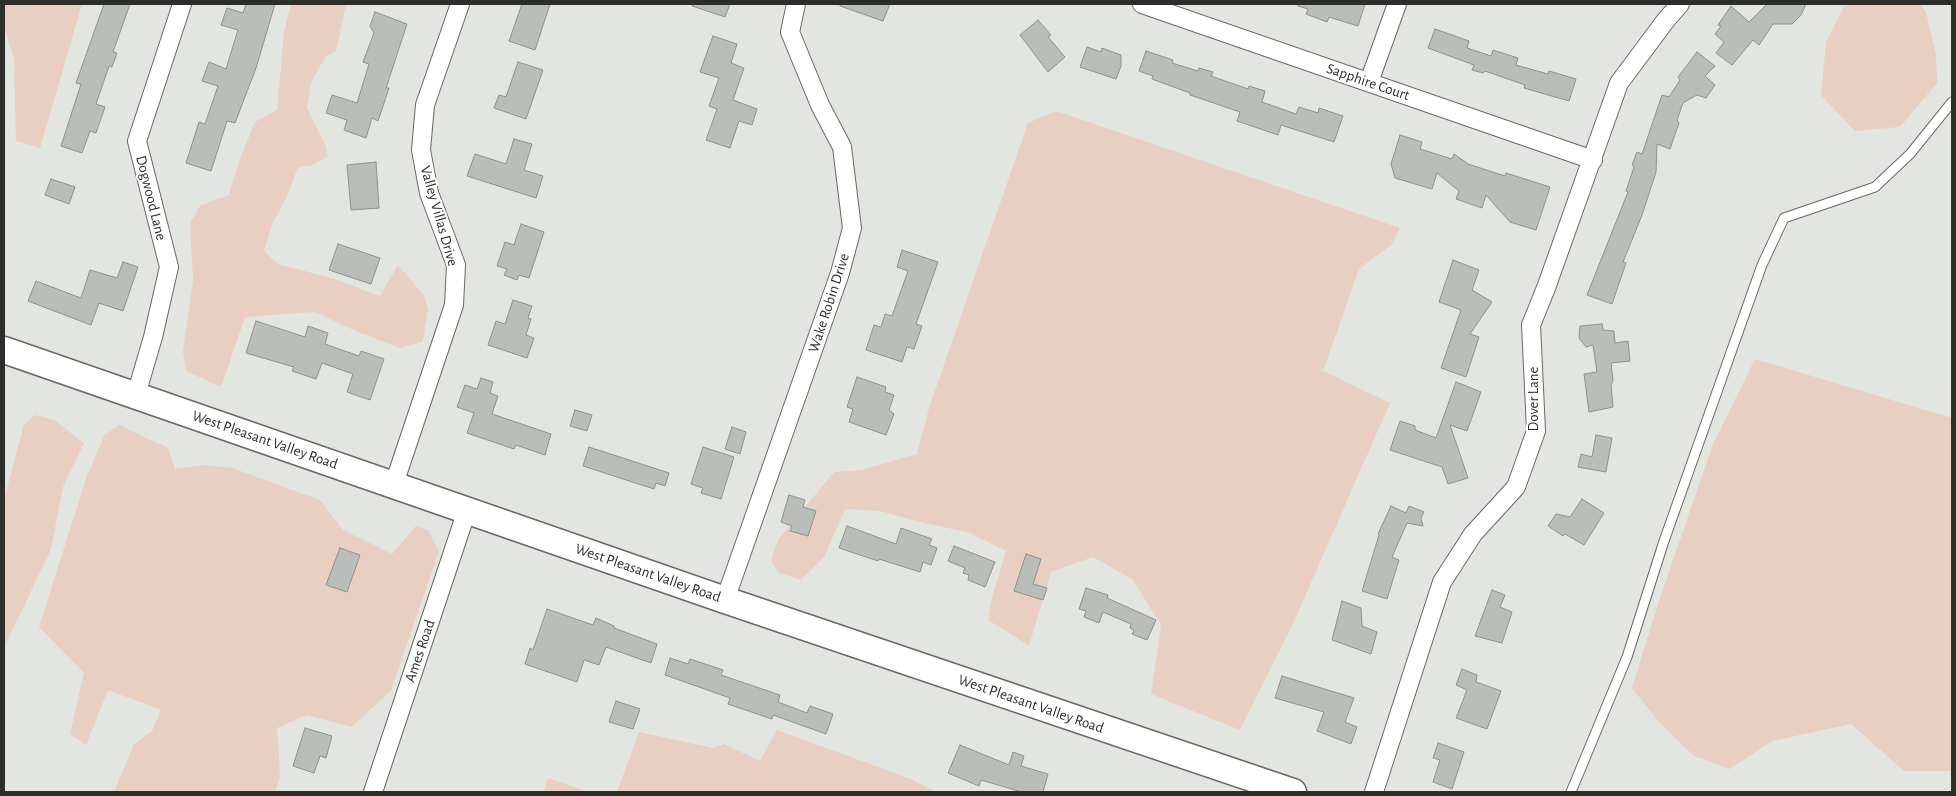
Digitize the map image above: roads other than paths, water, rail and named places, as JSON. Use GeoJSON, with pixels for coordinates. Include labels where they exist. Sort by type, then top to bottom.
{"type":"FeatureCollection","features":[{"type":"Feature","properties":{"kind":"main road","name":"West Pleasant Valley Road"},"geometry":{"type":"LineString","coordinates":[[4,350],[725,600],[1293,792]]}},
{"type":"Feature","properties":{"kind":"street","name":"Dogwood Lane"},"geometry":{"type":"LineString","coordinates":[[136,395],[153,337],[169,267],[137,141],[182,4]]}},
{"type":"Feature","properties":{"kind":"street","name":"Valley Villas Drive"},"geometry":{"type":"LineString","coordinates":[[394,484],[454,305],[456,265],[430,193],[421,150],[425,105],[460,4]]}},
{"type":"Feature","properties":{"kind":"street","name":"Wake Robin Drive"},"geometry":{"type":"LineString","coordinates":[[725,600],[840,272],[852,228],[842,147],[820,105],[790,32],[796,4]]}},
{"type":"Feature","properties":{"kind":"street","name":"Sapphire Court"},"geometry":{"type":"LineString","coordinates":[[1142,4],[1593,160]]}},
{"type":"Feature","properties":{"kind":"street"},"geometry":{"type":"LineString","coordinates":[[1369,82],[1397,4]]}},
{"type":"Feature","properties":{"kind":"street","name":"Dover Lane"},"geometry":{"type":"LineString","coordinates":[[1374,792],[1442,582],[1473,534],[1516,486],[1536,430],[1531,325],[1593,160],[1597,141],[1619,83],[1680,4]]}},
{"type":"Feature","properties":{"kind":"street","name":"Ames Road"},"geometry":{"type":"LineString","coordinates":[[373,792],[467,510]]}},
{"type":"Feature","properties":{"kind":"lane"},"geometry":{"type":"LineString","coordinates":[[1571,792],[1626,657],[1664,541],[1762,265],[1784,218],[1875,187],[1910,154],[1952,102]]}}]}
